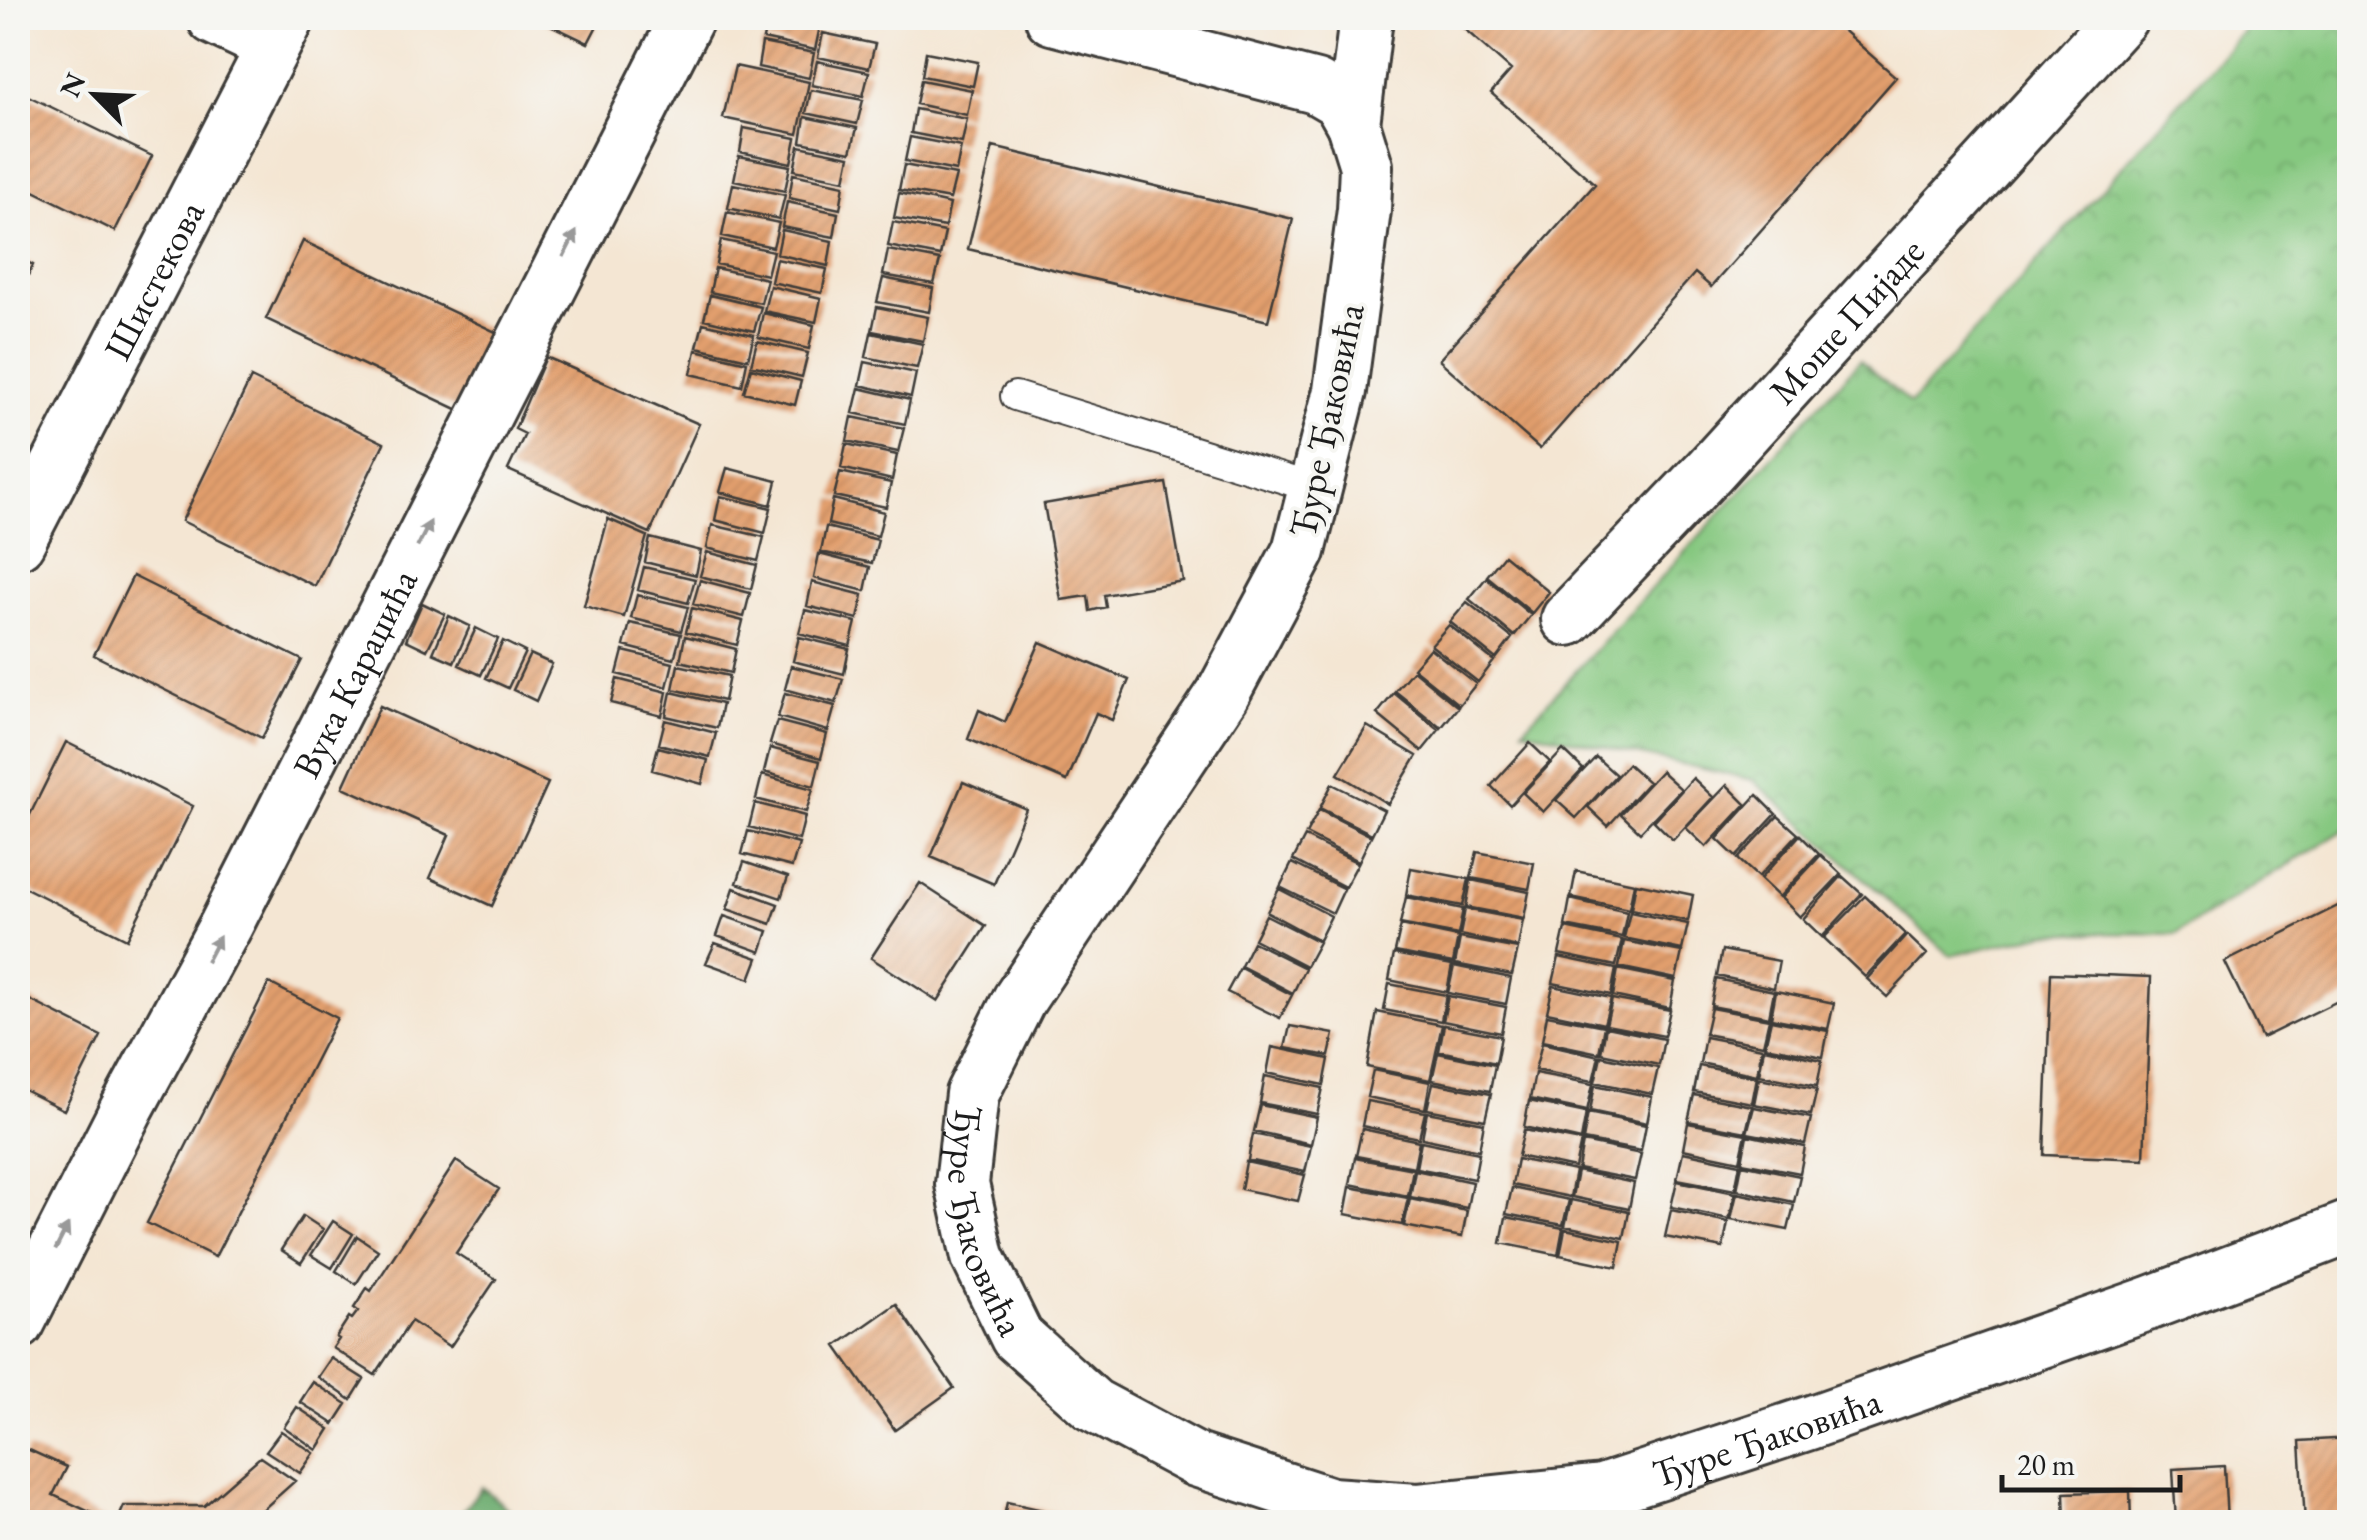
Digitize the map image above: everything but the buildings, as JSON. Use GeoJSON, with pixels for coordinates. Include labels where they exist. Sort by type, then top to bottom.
{"type":"FeatureCollection","features":[{"type":"Feature","properties":{"kind":"street"},"geometry":{"type":"LineString","coordinates":[[214,18],[281,32]]}},
{"type":"Feature","properties":{"kind":"street","name":"Вука Караџића"},"geometry":{"type":"LineString","coordinates":[[18,1324],[126,1110],[226,925],[687,18]]}},
{"type":"Feature","properties":{"kind":"street"},"geometry":{"type":"LineString","coordinates":[[1052,18],[1316,88],[1340,101],[1353,124]]}},
{"type":"Feature","properties":{"kind":"street","name":"Ђуре Ђаковића"},"geometry":{"type":"LineString","coordinates":[[1366,18],[1353,124],[1366,166],[1364,210],[1340,391],[1299,551],[1222,695],[1019,1000],[972,1094],[962,1184],[978,1257],[1017,1337],[1093,1405],[1196,1460],[1331,1504],[1417,1510],[1602,1491],[1809,1423],[2350,1227]]}},
{"type":"Feature","properties":{"kind":"street","name":"Моше Пијаде"},"geometry":{"type":"LineString","coordinates":[[1568,619],[1710,470],[2121,18]]}},
{"type":"Feature","properties":{"kind":"street","name":"Шистекова"},"geometry":{"type":"LineString","coordinates":[[18,542],[281,32]]}},
{"type":"Feature","properties":{"kind":"lane"},"geometry":{"type":"LineString","coordinates":[[1015,396],[1317,489]]}},
{"type":"Feature","properties":{"kind":"green space"},"geometry":{"type":"Polygon","coordinates":[[[2255,18],[2349,18],[2349,827],[2176,934],[2047,933],[1951,956],[1753,780],[1523,729],[1860,360],[1910,404],[2255,18]]]}},
{"type":"Feature","properties":{"kind":"green space"},"geometry":{"type":"Polygon","coordinates":[[[482,1487],[523,1522],[454,1522],[482,1487]]]}}]}
